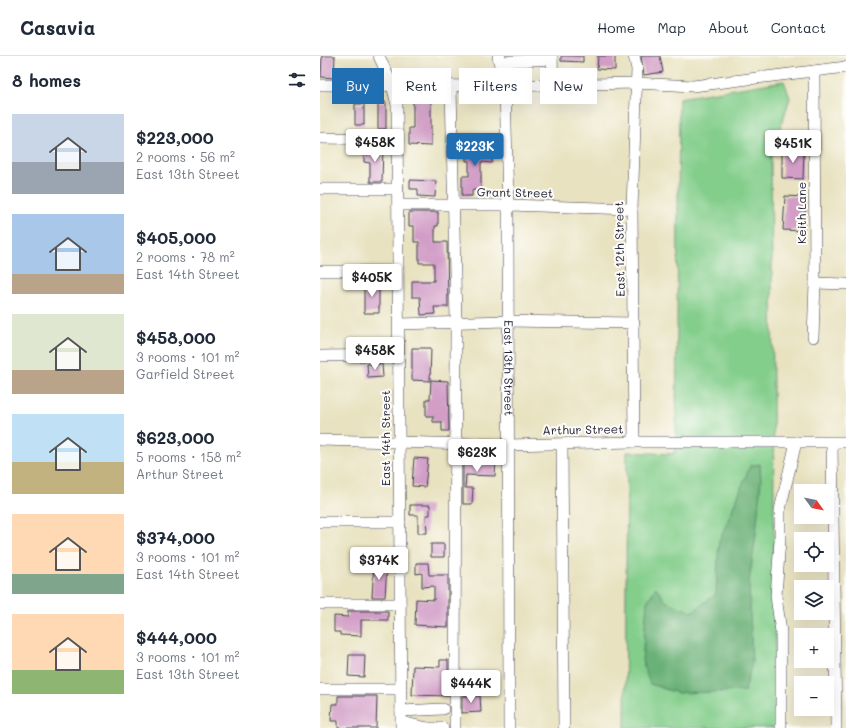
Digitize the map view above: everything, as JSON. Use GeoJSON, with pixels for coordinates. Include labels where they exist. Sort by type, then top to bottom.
{"type":"FeatureCollection","features":[{"type":"Feature","properties":{"kind":"street","name":"East 14th Street"},"geometry":{"type":"LineString","coordinates":[[379,56],[392,85]]}},
{"type":"Feature","properties":{"kind":"street","name":"East 12th Street"},"geometry":{"type":"LineString","coordinates":[[634,56],[637,69],[632,209],[634,442]]}},
{"type":"Feature","properties":{"kind":"street"},"geometry":{"type":"LineString","coordinates":[[597,84],[636,83],[693,86],[842,67],[838,56]]}},
{"type":"Feature","properties":{"kind":"street"},"geometry":{"type":"LineString","coordinates":[[500,59],[552,58],[552,68]]}},
{"type":"Feature","properties":{"kind":"street","name":"Keith Lane"},"geometry":{"type":"LineString","coordinates":[[813,337],[815,283],[814,71]]}},
{"type":"Feature","properties":{"kind":"street"},"geometry":{"type":"LineString","coordinates":[[320,85],[392,85]]}},
{"type":"Feature","properties":{"kind":"street"},"geometry":{"type":"LineString","coordinates":[[455,728],[456,322],[451,86],[459,86]]}},
{"type":"Feature","properties":{"kind":"street","name":"East 14th Street"},"geometry":{"type":"LineString","coordinates":[[397,104],[401,720]]}},
{"type":"Feature","properties":{"kind":"street","name":"East 13th Street"},"geometry":{"type":"LineString","coordinates":[[505,104],[508,205],[507,445],[509,728]]}},
{"type":"Feature","properties":{"kind":"street"},"geometry":{"type":"LineString","coordinates":[[320,138],[398,139]]}},
{"type":"Feature","properties":{"kind":"street"},"geometry":{"type":"LineString","coordinates":[[320,189],[398,189]]}},
{"type":"Feature","properties":{"kind":"street","name":"Grant Street"},"geometry":{"type":"LineString","coordinates":[[398,205],[508,205],[632,209]]}},
{"type":"Feature","properties":{"kind":"street"},"geometry":{"type":"LineString","coordinates":[[320,271],[398,271]]}},
{"type":"Feature","properties":{"kind":"street"},"geometry":{"type":"LineString","coordinates":[[815,283],[846,284]]}},
{"type":"Feature","properties":{"kind":"street"},"geometry":{"type":"LineString","coordinates":[[399,324],[507,321],[634,323]]}},
{"type":"Feature","properties":{"kind":"street"},"geometry":{"type":"LineString","coordinates":[[320,356],[399,355]]}},
{"type":"Feature","properties":{"kind":"street","name":"Arthur Street"},"geometry":{"type":"LineString","coordinates":[[320,440],[399,440],[456,444],[507,445],[634,442],[846,442]]}},
{"type":"Feature","properties":{"kind":"street"},"geometry":{"type":"LineString","coordinates":[[781,728],[781,632],[776,596],[780,510],[796,442]]}},
{"type":"Feature","properties":{"kind":"street"},"geometry":{"type":"LineString","coordinates":[[832,443],[836,728]]}},
{"type":"Feature","properties":{"kind":"street"},"geometry":{"type":"LineString","coordinates":[[562,444],[564,728]]}},
{"type":"Feature","properties":{"kind":"street"},"geometry":{"type":"LineString","coordinates":[[320,522],[400,522]]}},
{"type":"Feature","properties":{"kind":"street"},"geometry":{"type":"LineString","coordinates":[[320,604],[400,604]]}},
{"type":"Feature","properties":{"kind":"street"},"geometry":{"type":"LineString","coordinates":[[320,689],[401,689]]}},
{"type":"Feature","properties":{"kind":"street"},"geometry":{"type":"LineString","coordinates":[[401,720],[444,709]]}},
{"type":"Feature","properties":{"kind":"street"},"geometry":{"type":"LineString","coordinates":[[401,720],[424,727],[443,728]]}},
{"type":"Feature","properties":{"kind":"green space"},"geometry":{"type":"Polygon","coordinates":[[[784,81],[790,98],[771,157],[776,728],[625,728],[627,452],[674,454],[676,435],[679,98],[784,81]]]}},
{"type":"Feature","properties":{"kind":"green space"},"geometry":{"type":"Polygon","coordinates":[[[760,464],[761,480],[756,534],[749,582],[752,662],[745,691],[677,693],[650,684],[642,661],[647,602],[656,587],[665,601],[692,612],[716,594],[719,542],[750,466],[760,464]]]}},
{"type":"Feature","properties":{"kind":"building"},"geometry":{"type":"Polygon","coordinates":[[[322,56],[335,56],[334,68],[332,68],[332,78],[321,77],[322,56]]]}},
{"type":"Feature","properties":{"kind":"building"},"geometry":{"type":"Polygon","coordinates":[[[561,56],[583,56],[583,62],[561,61],[561,56]]]}},
{"type":"Feature","properties":{"kind":"building"},"geometry":{"type":"Polygon","coordinates":[[[598,56],[615,56],[615,70],[597,69],[598,56]]]}},
{"type":"Feature","properties":{"kind":"building"},"geometry":{"type":"Polygon","coordinates":[[[641,56],[660,56],[663,72],[644,75],[641,56]]]}},
{"type":"Feature","properties":{"kind":"building"},"geometry":{"type":"Polygon","coordinates":[[[384,102],[386,102],[386,129],[378,129],[378,104],[384,104],[384,102]]]}},
{"type":"Feature","properties":{"kind":"building"},"geometry":{"type":"Polygon","coordinates":[[[355,104],[364,104],[364,125],[355,125],[355,104]]]}},
{"type":"Feature","properties":{"kind":"building"},"geometry":{"type":"Polygon","coordinates":[[[413,104],[431,104],[431,146],[409,145],[409,128],[413,128],[413,104]]]}},
{"type":"Feature","properties":{"kind":"building"},"geometry":{"type":"Polygon","coordinates":[[[463,145],[493,146],[492,163],[481,162],[481,190],[472,190],[472,196],[462,196],[462,176],[469,176],[469,161],[466,161],[466,156],[462,156],[463,145]]]}},
{"type":"Feature","properties":{"kind":"building"},"geometry":{"type":"Polygon","coordinates":[[[368,146],[383,146],[382,182],[370,182],[370,163],[364,162],[364,154],[368,155],[368,146]]]}},
{"type":"Feature","properties":{"kind":"building"},"geometry":{"type":"Polygon","coordinates":[[[782,150],[804,150],[803,179],[782,178],[782,150]]]}},
{"type":"Feature","properties":{"kind":"building"},"geometry":{"type":"Polygon","coordinates":[[[410,180],[436,181],[435,197],[418,196],[418,189],[410,189],[410,180]]]}},
{"type":"Feature","properties":{"kind":"building"},"geometry":{"type":"Polygon","coordinates":[[[785,196],[806,197],[804,231],[783,230],[785,196]]]}},
{"type":"Feature","properties":{"kind":"building"},"geometry":{"type":"Polygon","coordinates":[[[409,212],[438,212],[438,226],[435,226],[435,242],[447,242],[448,307],[434,307],[435,314],[421,315],[420,297],[412,297],[412,281],[434,281],[434,263],[419,263],[419,242],[414,242],[414,226],[409,226],[409,212]]]}},
{"type":"Feature","properties":{"kind":"building"},"geometry":{"type":"Polygon","coordinates":[[[364,282],[379,282],[379,313],[364,313],[364,282]]]}},
{"type":"Feature","properties":{"kind":"building"},"geometry":{"type":"Polygon","coordinates":[[[412,348],[431,348],[430,381],[412,380],[412,348]]]}},
{"type":"Feature","properties":{"kind":"building"},"geometry":{"type":"Polygon","coordinates":[[[367,364],[382,364],[383,377],[368,378],[367,364]]]}},
{"type":"Feature","properties":{"kind":"building"},"geometry":{"type":"Polygon","coordinates":[[[431,380],[448,381],[449,431],[442,431],[442,422],[433,422],[433,416],[426,416],[426,399],[430,399],[431,380]]]}},
{"type":"Feature","properties":{"kind":"building"},"geometry":{"type":"Polygon","coordinates":[[[478,456],[496,456],[495,476],[466,475],[465,488],[473,488],[472,504],[463,504],[463,460],[478,460],[478,456]]]}},
{"type":"Feature","properties":{"kind":"building"},"geometry":{"type":"Polygon","coordinates":[[[414,458],[428,459],[425,487],[412,486],[414,458]]]}},
{"type":"Feature","properties":{"kind":"building"},"geometry":{"type":"Polygon","coordinates":[[[410,505],[430,505],[430,515],[426,515],[427,533],[418,533],[418,515],[410,515],[410,505]]]}},
{"type":"Feature","properties":{"kind":"building"},"geometry":{"type":"Polygon","coordinates":[[[431,544],[444,544],[444,557],[431,557],[431,544]]]}},
{"type":"Feature","properties":{"kind":"building"},"geometry":{"type":"Polygon","coordinates":[[[416,563],[428,563],[429,575],[448,575],[448,627],[415,625],[416,599],[434,600],[434,586],[422,587],[422,573],[416,574],[416,563]]]}},
{"type":"Feature","properties":{"kind":"building"},"geometry":{"type":"Polygon","coordinates":[[[374,564],[387,565],[385,597],[372,597],[374,564]]]}},
{"type":"Feature","properties":{"kind":"building"},"geometry":{"type":"Polygon","coordinates":[[[348,611],[388,611],[388,620],[361,620],[361,636],[340,635],[340,632],[334,632],[334,616],[348,617],[348,611]]]}},
{"type":"Feature","properties":{"kind":"building"},"geometry":{"type":"Polygon","coordinates":[[[349,655],[365,655],[364,677],[348,676],[349,655]]]}},
{"type":"Feature","properties":{"kind":"building"},"geometry":{"type":"Polygon","coordinates":[[[440,660],[448,660],[448,696],[412,695],[413,666],[440,667],[440,660]]]}},
{"type":"Feature","properties":{"kind":"building"},"geometry":{"type":"Polygon","coordinates":[[[338,696],[377,696],[376,728],[338,728],[338,721],[331,721],[332,704],[338,704],[338,696]]]}},
{"type":"Feature","properties":{"kind":"building"},"geometry":{"type":"Polygon","coordinates":[[[462,696],[480,696],[481,712],[462,713],[462,696]]]}}]}
